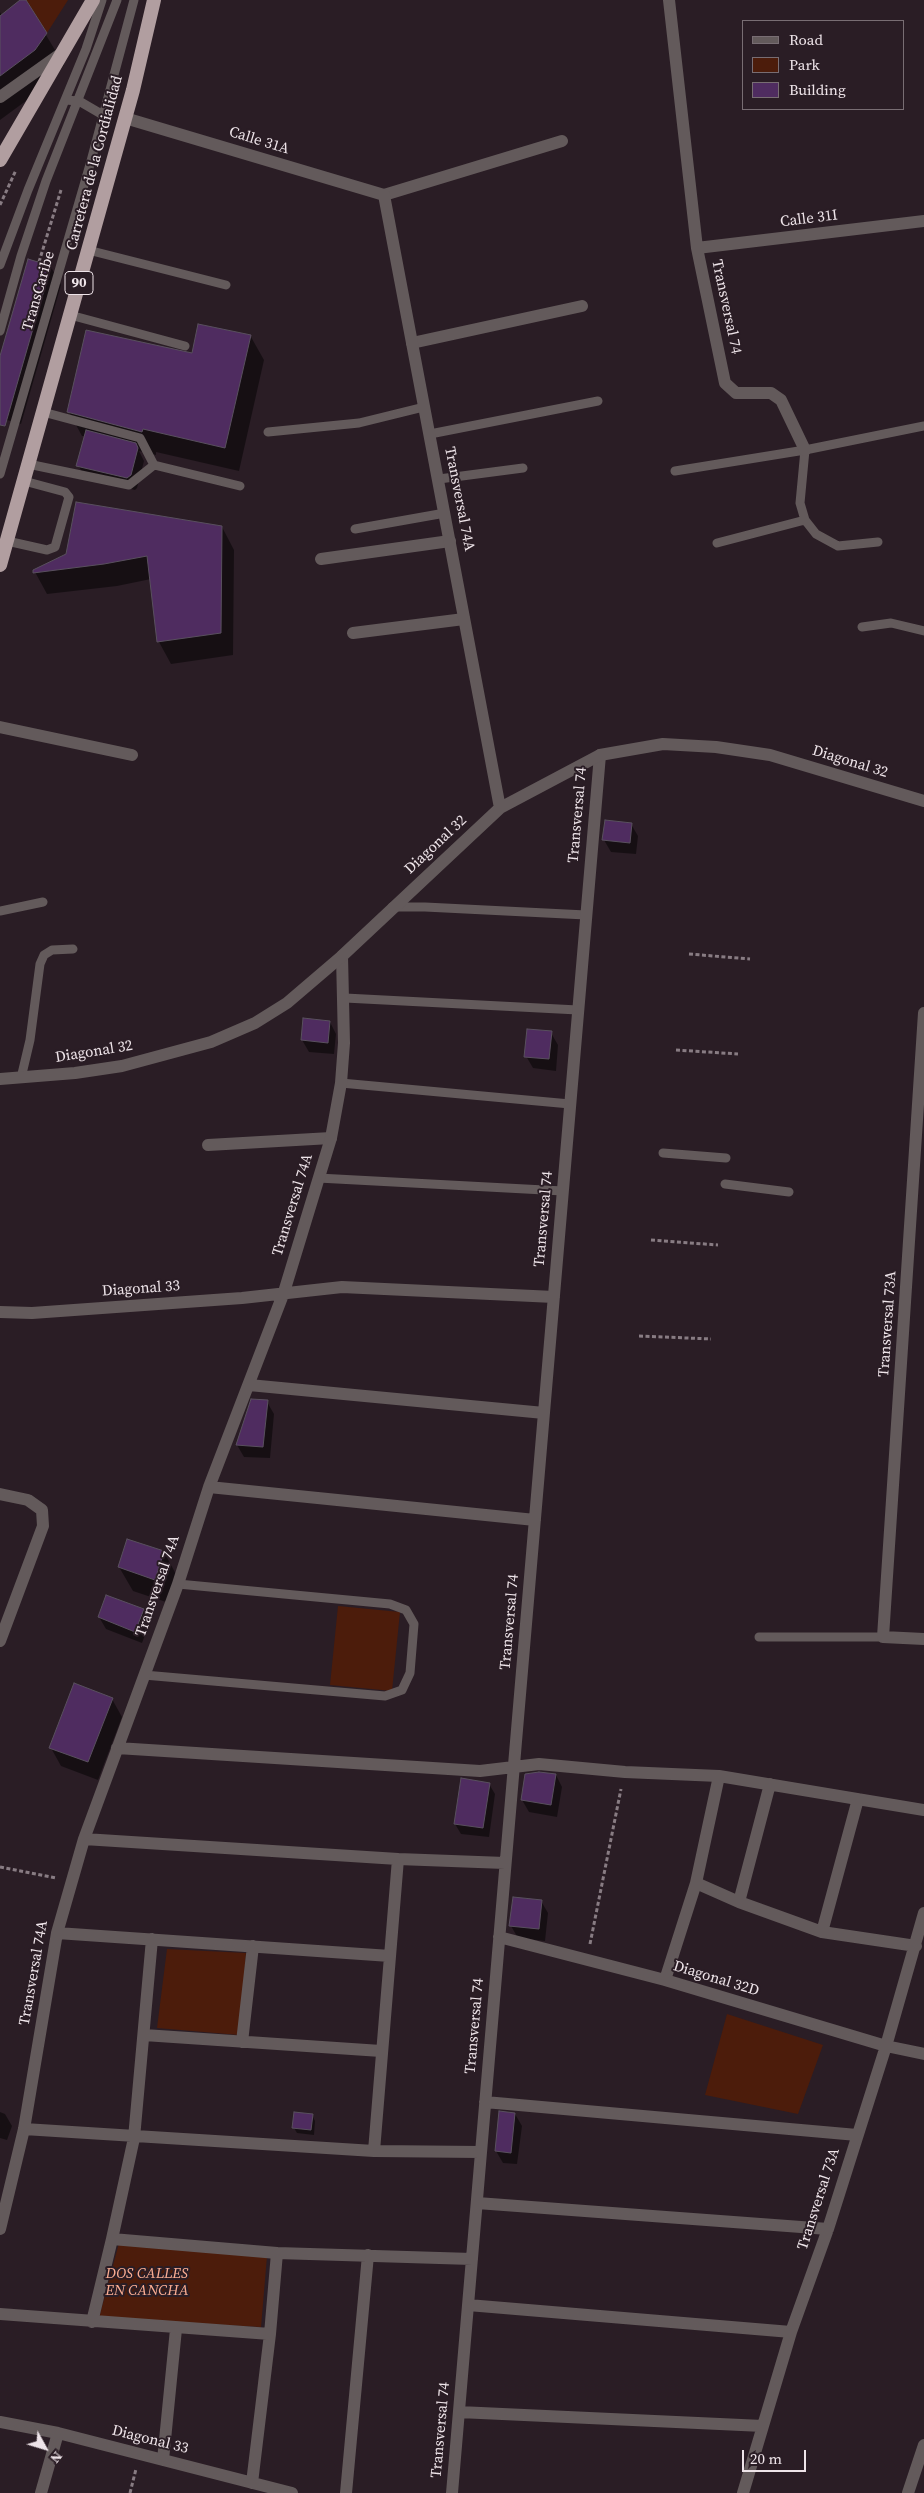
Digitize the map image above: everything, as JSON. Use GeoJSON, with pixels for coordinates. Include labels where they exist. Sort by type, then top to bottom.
{"type":"FeatureCollection","features":[{"type":"Feature","properties":{"kind":"highway"},"geometry":{"type":"LineString","coordinates":[[1,151],[93,0]]}},
{"type":"Feature","properties":{"kind":"highway","name":"Carretera de la Cordialidad"},"geometry":{"type":"LineString","coordinates":[[0,565],[125,118],[154,0]]}},
{"type":"Feature","properties":{"kind":"street","name":"Transversal 74"},"geometry":{"type":"LineString","coordinates":[[669,0],[697,248],[725,383],[736,393],[771,393],[781,400],[805,450]]}},
{"type":"Feature","properties":{"kind":"street"},"geometry":{"type":"LineString","coordinates":[[0,97],[62,53]]}},
{"type":"Feature","properties":{"kind":"street","name":"Calle 31A"},"geometry":{"type":"LineString","coordinates":[[125,118],[384,195]]}},
{"type":"Feature","properties":{"kind":"street"},"geometry":{"type":"LineString","coordinates":[[384,195],[562,141]]}},
{"type":"Feature","properties":{"kind":"street","name":"Transversal 74A"},"geometry":{"type":"LineString","coordinates":[[384,195],[500,808]]}},
{"type":"Feature","properties":{"kind":"street","name":"Calle 31I"},"geometry":{"type":"LineString","coordinates":[[697,248],[924,221]]}},
{"type":"Feature","properties":{"kind":"street"},"geometry":{"type":"LineString","coordinates":[[412,343],[582,306]]}},
{"type":"Feature","properties":{"kind":"street"},"geometry":{"type":"LineString","coordinates":[[321,559],[450,541]]}},
{"type":"Feature","properties":{"kind":"street"},"geometry":{"type":"LineString","coordinates":[[353,633],[464,618]]}},
{"type":"Feature","properties":{"kind":"street"},"geometry":{"type":"LineString","coordinates":[[0,727],[132,754]]}},
{"type":"Feature","properties":{"kind":"street","name":"Diagonal 32"},"geometry":{"type":"LineString","coordinates":[[0,1079],[75,1073],[122,1066],[211,1042],[255,1023],[287,1003],[342,956],[500,808],[600,755],[663,744],[716,747],[770,755],[924,801]]}},
{"type":"Feature","properties":{"kind":"street","name":"Transversal 74"},"geometry":{"type":"LineString","coordinates":[[452,2493],[600,755]]}},
{"type":"Feature","properties":{"kind":"street","name":"Transversal 74A"},"geometry":{"type":"LineString","coordinates":[[0,2229],[24,2129],[57,1932],[84,1839],[178,1584],[209,1487],[284,1292],[332,1138],[341,1083],[345,998],[342,956]]}},
{"type":"Feature","properties":{"kind":"street","name":"Transversal 73A"},"geometry":{"type":"LineString","coordinates":[[884,1638],[918,1216],[924,1014]]}},
{"type":"Feature","properties":{"kind":"street"},"geometry":{"type":"LineString","coordinates":[[208,1145],[332,1138]]}},
{"type":"Feature","properties":{"kind":"street","name":"Diagonal 33"},"geometry":{"type":"LineString","coordinates":[[0,1312],[32,1313],[242,1298],[342,1287],[554,1297]]}},
{"type":"Feature","properties":{"kind":"street"},"geometry":{"type":"LineString","coordinates":[[248,1385],[544,1413]]}},
{"type":"Feature","properties":{"kind":"street"},"geometry":{"type":"LineString","coordinates":[[209,1487],[535,1520]]}},
{"type":"Feature","properties":{"kind":"street"},"geometry":{"type":"LineString","coordinates":[[0,1494],[28,1500],[42,1510],[43,1526],[0,1640]]}},
{"type":"Feature","properties":{"kind":"street"},"geometry":{"type":"LineString","coordinates":[[884,1638],[924,1639]]}},
{"type":"Feature","properties":{"kind":"street"},"geometry":{"type":"LineString","coordinates":[[117,1748],[480,1771],[539,1764],[625,1772],[719,1776],[924,1810]]}},
{"type":"Feature","properties":{"kind":"street"},"geometry":{"type":"LineString","coordinates":[[665,1980],[696,1883],[719,1776]]}},
{"type":"Feature","properties":{"kind":"street"},"geometry":{"type":"LineString","coordinates":[[739,1902],[770,1784]]}},
{"type":"Feature","properties":{"kind":"street"},"geometry":{"type":"LineString","coordinates":[[822,1932],[858,1799]]}},
{"type":"Feature","properties":{"kind":"street"},"geometry":{"type":"LineString","coordinates":[[84,1839],[398,1860],[505,1863]]}},
{"type":"Feature","properties":{"kind":"street"},"geometry":{"type":"LineString","coordinates":[[374,2151],[398,1860]]}},
{"type":"Feature","properties":{"kind":"street"},"geometry":{"type":"LineString","coordinates":[[696,1883],[739,1902],[822,1932],[916,1946]]}},
{"type":"Feature","properties":{"kind":"street","name":"Transversal 73A"},"geometry":{"type":"LineString","coordinates":[[743,2493],[791,2332],[828,2229],[886,2046],[924,1914]]}},
{"type":"Feature","properties":{"kind":"street"},"geometry":{"type":"LineString","coordinates":[[57,1932],[390,1956]]}},
{"type":"Feature","properties":{"kind":"street","name":"Diagonal 32D"},"geometry":{"type":"LineString","coordinates":[[499,1937],[665,1980],[886,2046],[924,2054]]}},
{"type":"Feature","properties":{"kind":"street"},"geometry":{"type":"LineString","coordinates":[[92,2322],[134,2138],[152,1939]]}},
{"type":"Feature","properties":{"kind":"street"},"geometry":{"type":"LineString","coordinates":[[242,2042],[253,1946]]}},
{"type":"Feature","properties":{"kind":"street"},"geometry":{"type":"LineString","coordinates":[[144,2035],[381,2051]]}},
{"type":"Feature","properties":{"kind":"street"},"geometry":{"type":"LineString","coordinates":[[485,2102],[857,2135]]}},
{"type":"Feature","properties":{"kind":"street"},"geometry":{"type":"LineString","coordinates":[[24,2129],[134,2138],[374,2151],[481,2152]]}},
{"type":"Feature","properties":{"kind":"street"},"geometry":{"type":"LineString","coordinates":[[477,2203],[828,2229]]}},
{"type":"Feature","properties":{"kind":"street"},"geometry":{"type":"LineString","coordinates":[[112,2239],[277,2253],[472,2259]]}},
{"type":"Feature","properties":{"kind":"street"},"geometry":{"type":"LineString","coordinates":[[252,2482],[270,2334],[277,2253]]}},
{"type":"Feature","properties":{"kind":"street"},"geometry":{"type":"LineString","coordinates":[[346,2493],[368,2255]]}},
{"type":"Feature","properties":{"kind":"street"},"geometry":{"type":"LineString","coordinates":[[468,2305],[791,2332]]}},
{"type":"Feature","properties":{"kind":"street"},"geometry":{"type":"LineString","coordinates":[[0,2314],[270,2334]]}},
{"type":"Feature","properties":{"kind":"street"},"geometry":{"type":"LineString","coordinates":[[163,2460],[176,2328]]}},
{"type":"Feature","properties":{"kind":"street"},"geometry":{"type":"LineString","coordinates":[[458,2412],[763,2426]]}},
{"type":"Feature","properties":{"kind":"street","name":"Diagonal 33"},"geometry":{"type":"LineString","coordinates":[[0,2422],[58,2433],[292,2493]]}},
{"type":"Feature","properties":{"kind":"street"},"geometry":{"type":"LineString","coordinates":[[41,2493],[58,2433]]}},
{"type":"Feature","properties":{"kind":"street"},"geometry":{"type":"LineString","coordinates":[[908,2493],[924,2445]]}},
{"type":"Feature","properties":{"kind":"lane"},"geometry":{"type":"LineString","coordinates":[[0,265],[102,0]]}},
{"type":"Feature","properties":{"kind":"lane","name":"TransCaribe"},"geometry":{"type":"LineString","coordinates":[[0,331],[41,197],[118,0]]}},
{"type":"Feature","properties":{"kind":"lane","name":"TransCaribe"},"geometry":{"type":"LineString","coordinates":[[0,474],[134,0]]}},
{"type":"Feature","properties":{"kind":"lane"},"geometry":{"type":"LineString","coordinates":[[65,100],[79,101],[103,115]]}},
{"type":"Feature","properties":{"kind":"lane"},"geometry":{"type":"LineString","coordinates":[[88,250],[226,285]]}},
{"type":"Feature","properties":{"kind":"lane"},"geometry":{"type":"LineString","coordinates":[[70,315],[185,346]]}},
{"type":"Feature","properties":{"kind":"lane"},"geometry":{"type":"LineString","coordinates":[[430,434],[598,401]]}},
{"type":"Feature","properties":{"kind":"lane"},"geometry":{"type":"LineString","coordinates":[[268,432],[358,423],[424,407]]}},
{"type":"Feature","properties":{"kind":"lane"},"geometry":{"type":"LineString","coordinates":[[43,412],[140,438],[154,465],[240,486]]}},
{"type":"Feature","properties":{"kind":"lane"},"geometry":{"type":"LineString","coordinates":[[675,471],[805,450],[924,426]]}},
{"type":"Feature","properties":{"kind":"lane"},"geometry":{"type":"LineString","coordinates":[[805,450],[800,503],[805,520],[816,534],[838,546],[878,542]]}},
{"type":"Feature","properties":{"kind":"lane"},"geometry":{"type":"LineString","coordinates":[[28,464],[129,485],[154,465]]}},
{"type":"Feature","properties":{"kind":"lane"},"geometry":{"type":"LineString","coordinates":[[439,479],[523,468]]}},
{"type":"Feature","properties":{"kind":"lane"},"geometry":{"type":"LineString","coordinates":[[7,541],[52,550],[55,547],[67,505],[69,497],[65,492],[24,481]]}},
{"type":"Feature","properties":{"kind":"lane"},"geometry":{"type":"LineString","coordinates":[[354,530],[445,513]]}},
{"type":"Feature","properties":{"kind":"lane"},"geometry":{"type":"LineString","coordinates":[[717,543],[805,520]]}},
{"type":"Feature","properties":{"kind":"lane"},"geometry":{"type":"LineString","coordinates":[[862,627],[891,622],[906,624],[924,631]]}},
{"type":"Feature","properties":{"kind":"lane"},"geometry":{"type":"LineString","coordinates":[[0,911],[43,902]]}},
{"type":"Feature","properties":{"kind":"lane"},"geometry":{"type":"LineString","coordinates":[[392,908],[425,907],[586,915]]}},
{"type":"Feature","properties":{"kind":"lane"},"geometry":{"type":"LineString","coordinates":[[21,1078],[30,1040],[40,964],[44,955],[52,950],[73,949]]}},
{"type":"Feature","properties":{"kind":"lane"},"geometry":{"type":"LineString","coordinates":[[345,998],[578,1010]]}},
{"type":"Feature","properties":{"kind":"lane"},"geometry":{"type":"LineString","coordinates":[[341,1083],[570,1104]]}},
{"type":"Feature","properties":{"kind":"lane"},"geometry":{"type":"LineString","coordinates":[[662,1153],[726,1158]]}},
{"type":"Feature","properties":{"kind":"lane"},"geometry":{"type":"LineString","coordinates":[[318,1178],[562,1191]]}},
{"type":"Feature","properties":{"kind":"lane"},"geometry":{"type":"LineString","coordinates":[[725,1184],[789,1192]]}},
{"type":"Feature","properties":{"kind":"lane"},"geometry":{"type":"LineString","coordinates":[[144,1675],[385,1696],[402,1690],[410,1673],[414,1624],[406,1610],[390,1604],[178,1584]]}},
{"type":"Feature","properties":{"kind":"lane"},"geometry":{"type":"LineString","coordinates":[[759,1638],[884,1638]]}},
{"type":"Feature","properties":{"kind":"path"},"geometry":{"type":"LineString","coordinates":[[39,262],[64,181]]}},
{"type":"Feature","properties":{"kind":"path"},"geometry":{"type":"LineString","coordinates":[[689,954],[750,959]]}},
{"type":"Feature","properties":{"kind":"path"},"geometry":{"type":"LineString","coordinates":[[676,1050],[738,1054]]}},
{"type":"Feature","properties":{"kind":"path"},"geometry":{"type":"LineString","coordinates":[[651,1240],[718,1245]]}},
{"type":"Feature","properties":{"kind":"path"},"geometry":{"type":"LineString","coordinates":[[639,1336],[711,1339]]}},
{"type":"Feature","properties":{"kind":"path"},"geometry":{"type":"LineString","coordinates":[[590,1945],[622,1784]]}},
{"type":"Feature","properties":{"kind":"path"},"geometry":{"type":"LineString","coordinates":[[0,1867],[72,1881]]}},
{"type":"Feature","properties":{"kind":"path"},"geometry":{"type":"LineString","coordinates":[[130,2493],[140,2454]]}},
{"type":"Feature","properties":{"kind":"green space"},"geometry":{"type":"Polygon","coordinates":[[[26,0],[68,0],[47,33],[26,0]]]}},
{"type":"Feature","properties":{"kind":"green space"},"geometry":{"type":"Polygon","coordinates":[[[338,1606],[400,1612],[392,1691],[330,1685],[338,1606]]]}},
{"type":"Feature","properties":{"kind":"green space"},"geometry":{"type":"Polygon","coordinates":[[[167,1949],[246,1953],[239,2035],[157,2028],[167,1949]]]}},
{"type":"Feature","properties":{"kind":"green space"},"geometry":{"type":"Polygon","coordinates":[[[727,2014],[823,2045],[798,2114],[705,2095],[727,2014]]]}},
{"type":"Feature","properties":{"kind":"green space","name":"DOS CALLES EN CANCHA"},"geometry":{"type":"Polygon","coordinates":[[[119,2243],[267,2256],[261,2327],[99,2318],[119,2243]]]}},
{"type":"Feature","properties":{"kind":"building"},"geometry":{"type":"Polygon","coordinates":[[[20,0],[26,0],[47,33],[35,50],[0,76],[0,16],[20,0]]]}},
{"type":"Feature","properties":{"kind":"building"},"geometry":{"type":"Polygon","coordinates":[[[28,259],[51,266],[5,426],[0,425],[0,356],[28,259]]]}},
{"type":"Feature","properties":{"kind":"building"},"geometry":{"type":"Polygon","coordinates":[[[198,324],[251,335],[225,448],[143,429],[142,432],[67,412],[86,330],[192,353],[198,324]]]}},
{"type":"Feature","properties":{"kind":"building"},"geometry":{"type":"Polygon","coordinates":[[[86,430],[136,443],[138,448],[131,475],[127,478],[76,466],[86,430]]]}},
{"type":"Feature","properties":{"kind":"building"},"geometry":{"type":"Polygon","coordinates":[[[76,502],[222,526],[221,633],[157,642],[147,556],[104,564],[33,573],[33,570],[66,554],[76,502]]]}},
{"type":"Feature","properties":{"kind":"building"},"geometry":{"type":"Polygon","coordinates":[[[605,820],[632,823],[630,843],[602,840],[605,820]]]}},
{"type":"Feature","properties":{"kind":"building"},"geometry":{"type":"Polygon","coordinates":[[[303,1018],[330,1021],[328,1043],[301,1040],[303,1018]]]}},
{"type":"Feature","properties":{"kind":"building"},"geometry":{"type":"Polygon","coordinates":[[[527,1029],[552,1031],[549,1059],[524,1057],[527,1029]]]}},
{"type":"Feature","properties":{"kind":"building"},"geometry":{"type":"Polygon","coordinates":[[[251,1399],[268,1400],[263,1447],[236,1445],[251,1399]]]}},
{"type":"Feature","properties":{"kind":"building"},"geometry":{"type":"Polygon","coordinates":[[[127,1539],[164,1551],[155,1580],[118,1567],[127,1539]]]}},
{"type":"Feature","properties":{"kind":"building"},"geometry":{"type":"Polygon","coordinates":[[[106,1595],[144,1609],[135,1632],[98,1617],[106,1595]]]}},
{"type":"Feature","properties":{"kind":"building"},"geometry":{"type":"Polygon","coordinates":[[[74,1683],[113,1698],[88,1762],[49,1748],[74,1683]]]}},
{"type":"Feature","properties":{"kind":"building"},"geometry":{"type":"Polygon","coordinates":[[[539,1772],[556,1774],[551,1805],[521,1800],[525,1774],[539,1772]]]}},
{"type":"Feature","properties":{"kind":"building"},"geometry":{"type":"Polygon","coordinates":[[[461,1778],[490,1783],[483,1828],[454,1824],[461,1778]]]}},
{"type":"Feature","properties":{"kind":"building"},"geometry":{"type":"Polygon","coordinates":[[[513,1897],[542,1900],[539,1929],[509,1926],[513,1897]]]}},
{"type":"Feature","properties":{"kind":"building"},"geometry":{"type":"Polygon","coordinates":[[[499,2111],[515,2113],[511,2153],[495,2151],[499,2111]]]}},
{"type":"Feature","properties":{"kind":"building"},"geometry":{"type":"Polygon","coordinates":[[[294,2112],[313,2114],[311,2130],[292,2128],[294,2112]]]}}]}
